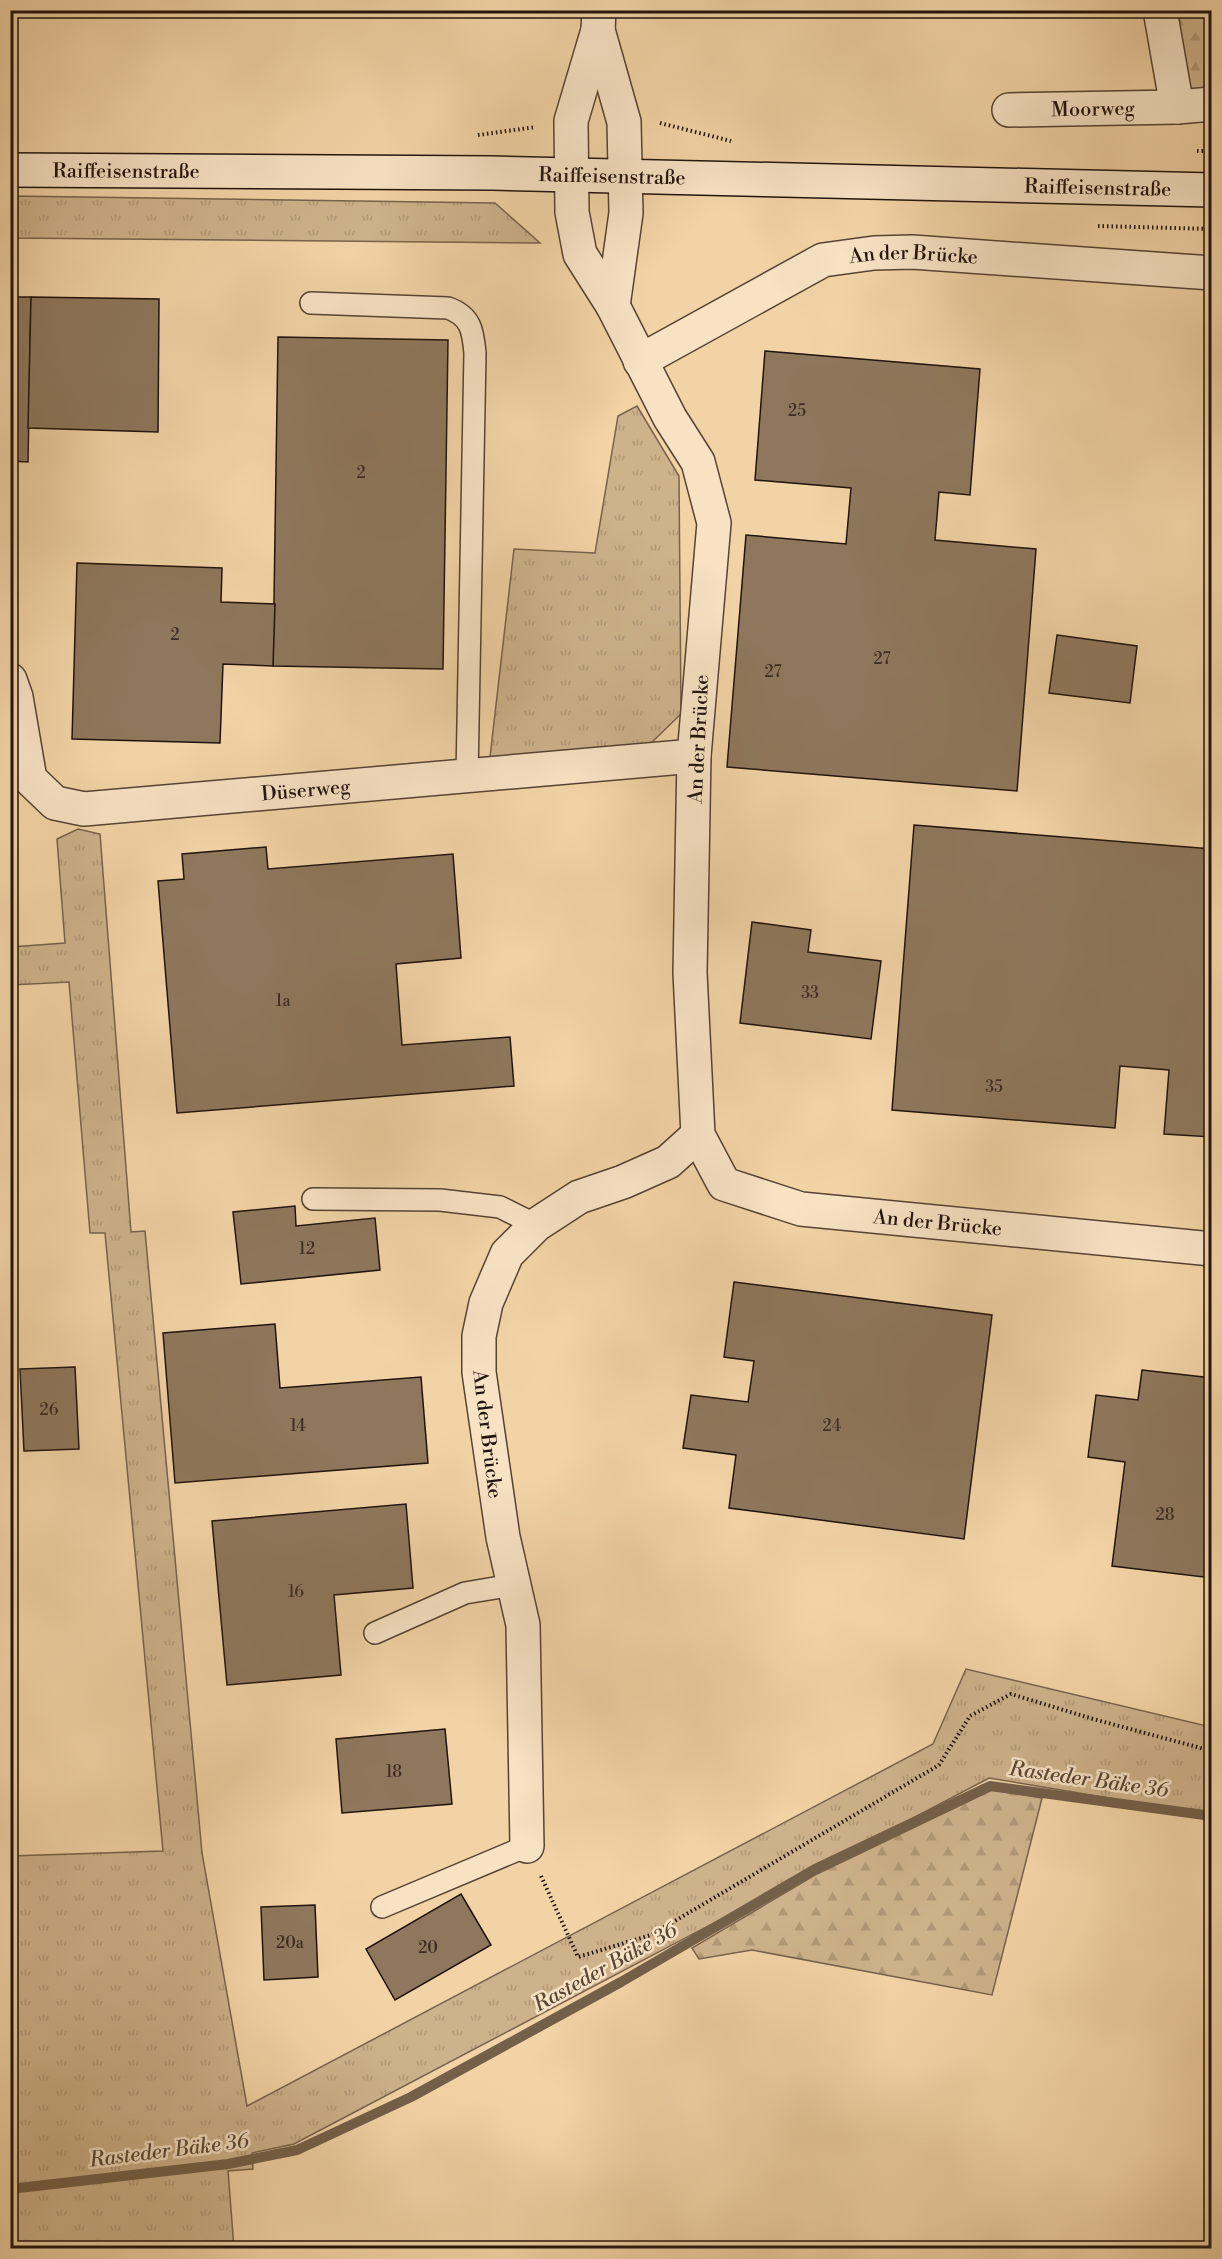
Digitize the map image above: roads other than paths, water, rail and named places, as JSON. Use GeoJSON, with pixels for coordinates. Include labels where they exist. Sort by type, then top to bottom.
{"type":"FeatureCollection","features":[{"type":"Feature","properties":{"kind":"street"},"geometry":{"type":"LineString","coordinates":[[1160,10],[1177,107]]}},
{"type":"Feature","properties":{"kind":"street"},"geometry":{"type":"LineString","coordinates":[[598,20],[624,123],[626,213],[613,306]]}},
{"type":"Feature","properties":{"kind":"street","name":"An der Brücke"},"geometry":{"type":"LineString","coordinates":[[598,20],[571,121],[572,212],[580,254],[613,306],[670,418],[698,462],[714,523],[694,756],[690,973],[698,1135],[724,1184],[801,1209],[1212,1249]]}},
{"type":"Feature","properties":{"kind":"street","name":"Moorweg"},"geometry":{"type":"LineString","coordinates":[[1009,110],[1177,107],[1212,104]]}},
{"type":"Feature","properties":{"kind":"street","name":"Raiffeisenstraße"},"geometry":{"type":"LineString","coordinates":[[10,170],[572,175],[1212,190]]}},
{"type":"Feature","properties":{"kind":"street","name":"An der Brücke"},"geometry":{"type":"LineString","coordinates":[[640,361],[823,260],[874,253],[912,252],[1212,273]]}},
{"type":"Feature","properties":{"kind":"street","name":"Düserweg"},"geometry":{"type":"LineString","coordinates":[[10,680],[16,697],[30,779],[55,802],[84,809],[694,756]]}},
{"type":"Feature","properties":{"kind":"street","name":"An der Brücke"},"geometry":{"type":"LineString","coordinates":[[527,1846],[523,1625],[502,1537],[479,1372],[479,1336],[486,1303],[507,1254],[536,1225],[579,1197],[624,1182],[668,1162],[698,1135]]}},
{"type":"Feature","properties":{"kind":"lane"},"geometry":{"type":"LineString","coordinates":[[311,303],[448,308],[465,316],[473,332],[475,353],[467,776]]}},
{"type":"Feature","properties":{"kind":"lane"},"geometry":{"type":"LineString","coordinates":[[313,1199],[440,1200],[500,1207],[536,1225]]}},
{"type":"Feature","properties":{"kind":"lane"},"geometry":{"type":"LineString","coordinates":[[375,1633],[465,1593],[513,1585]]}},
{"type":"Feature","properties":{"kind":"lane"},"geometry":{"type":"LineString","coordinates":[[382,1907],[527,1846]]}},
{"type":"Feature","properties":{"kind":"waterway","name":"Rasteder Bäke 36"},"geometry":{"type":"LineString","coordinates":[[10,2189],[228,2164],[297,2150],[411,2097],[621,1982],[815,1869],[990,1786],[1212,1816]]}}]}
